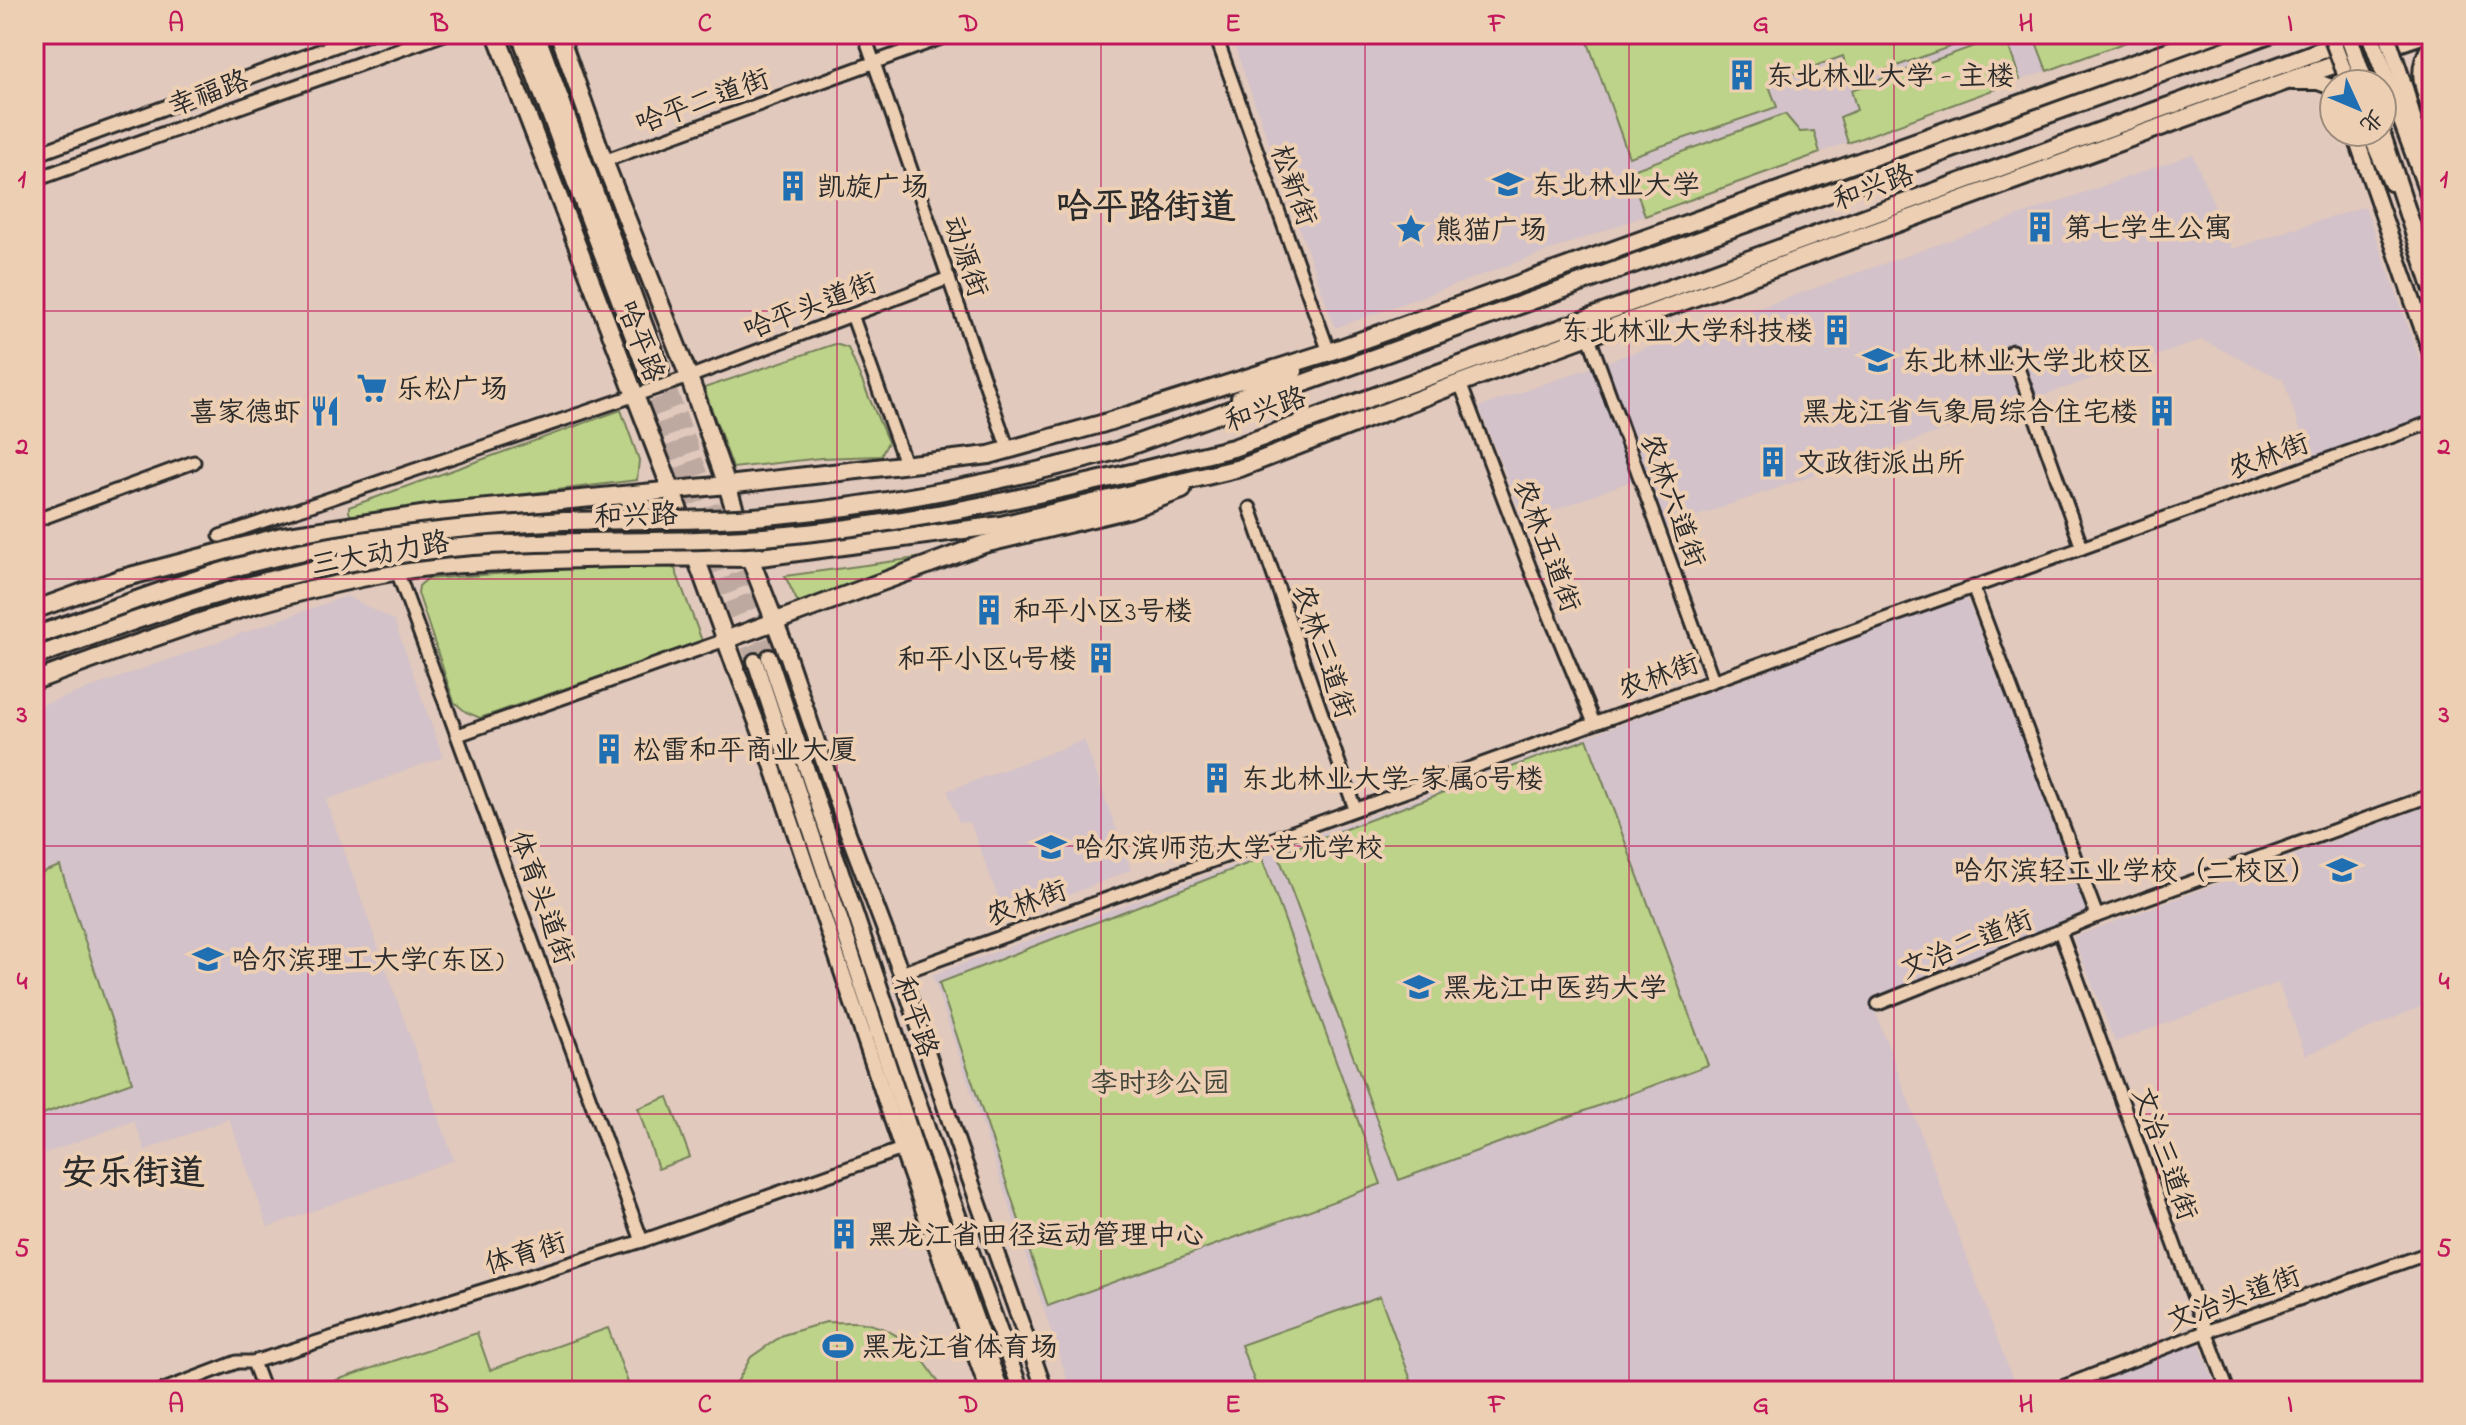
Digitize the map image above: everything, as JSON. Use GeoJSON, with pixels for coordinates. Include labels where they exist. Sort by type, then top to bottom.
{"type":"FeatureCollection","features":[{"type":"Feature","properties":{"kind":"highway","name":"哈平路"},"geometry":{"type":"LineString","coordinates":[[496,34],[671,489],[736,668]]}},
{"type":"Feature","properties":{"kind":"highway","name":"哈平路"},"geometry":{"type":"LineString","coordinates":[[517,34],[654,372],[536,34]]}},
{"type":"Feature","properties":{"kind":"highway"},"geometry":{"type":"LineString","coordinates":[[517,34],[536,143]]}},
{"type":"Feature","properties":{"kind":"highway"},"geometry":{"type":"LineString","coordinates":[[544,34],[544,57]]}},
{"type":"Feature","properties":{"kind":"highway","name":"哈平路"},"geometry":{"type":"LineString","coordinates":[[559,34],[604,161],[689,377],[775,622],[770,656]]}},
{"type":"Feature","properties":{"kind":"highway","name":"和兴路"},"geometry":{"type":"LineString","coordinates":[[727,485],[989,455],[1101,424],[1329,352],[2215,34]]}},
{"type":"Feature","properties":{"kind":"highway"},"geometry":{"type":"LineString","coordinates":[[34,636],[189,581],[275,557],[345,543],[436,531],[565,521],[749,518],[786,514],[927,496],[992,483],[1116,451],[2270,34]]}},
{"type":"Feature","properties":{"kind":"highway"},"geometry":{"type":"LineString","coordinates":[[2348,34],[2360,68]]}},
{"type":"Feature","properties":{"kind":"highway"},"geometry":{"type":"LineString","coordinates":[[2368,34],[2432,202]]}},
{"type":"Feature","properties":{"kind":"highway","name":"和兴路"},"geometry":{"type":"LineString","coordinates":[[34,657],[195,600],[329,566],[472,546],[762,537],[888,523],[1005,503],[1233,448],[2368,34]]}},
{"type":"Feature","properties":{"kind":"highway","name":"和兴路"},"geometry":{"type":"LineString","coordinates":[[725,640],[984,544],[1130,509],[1460,383],[2284,82],[2425,34]]}},
{"type":"Feature","properties":{"kind":"highway"},"geometry":{"type":"LineString","coordinates":[[2386,148],[2432,287]]}},
{"type":"Feature","properties":{"kind":"highway"},"geometry":{"type":"LineString","coordinates":[[1166,433],[1346,346]]}},
{"type":"Feature","properties":{"kind":"highway"},"geometry":{"type":"LineString","coordinates":[[1233,448],[1353,424]]}},
{"type":"Feature","properties":{"kind":"highway","name":"和兴路"},"geometry":{"type":"LineString","coordinates":[[750,558],[1001,525],[1240,468]]}},
{"type":"Feature","properties":{"kind":"highway","name":"三大动力路"},"geometry":{"type":"LineString","coordinates":[[34,610],[119,579],[282,536],[435,513],[727,485]]}},
{"type":"Feature","properties":{"kind":"highway","name":"三大动力路"},"geometry":{"type":"LineString","coordinates":[[34,681],[193,624],[278,598],[397,571],[443,564],[570,559],[750,558]]}},
{"type":"Feature","properties":{"kind":"main road","name":"幸福路"},"geometry":{"type":"LineString","coordinates":[[34,155],[367,34]]}},
{"type":"Feature","properties":{"kind":"main road","name":"幸福路"},"geometry":{"type":"LineString","coordinates":[[34,180],[443,34]]}},
{"type":"Feature","properties":{"kind":"main road"},"geometry":{"type":"LineString","coordinates":[[2330,34],[2343,68]]}},
{"type":"Feature","properties":{"kind":"main road"},"geometry":{"type":"LineString","coordinates":[[2387,34],[2406,91],[2432,192]]}},
{"type":"Feature","properties":{"kind":"main road"},"geometry":{"type":"LineString","coordinates":[[2432,43],[2421,64],[2420,74],[2432,118]]}},
{"type":"Feature","properties":{"kind":"main road"},"geometry":{"type":"LineString","coordinates":[[2284,82],[2318,82]]}},
{"type":"Feature","properties":{"kind":"main road"},"geometry":{"type":"LineString","coordinates":[[2398,108],[2416,108],[2432,118]]}},
{"type":"Feature","properties":{"kind":"main road"},"geometry":{"type":"LineString","coordinates":[[2360,148],[2432,356]]}},
{"type":"Feature","properties":{"kind":"main road"},"geometry":{"type":"LineString","coordinates":[[2362,153],[2363,148]]}},
{"type":"Feature","properties":{"kind":"main road"},"geometry":{"type":"LineString","coordinates":[[2373,148],[2415,238]]}},
{"type":"Feature","properties":{"kind":"main road"},"geometry":{"type":"LineString","coordinates":[[770,656],[847,830],[901,973],[1045,1391]]}},
{"type":"Feature","properties":{"kind":"main road","name":"和平路"},"geometry":{"type":"LineString","coordinates":[[770,656],[915,1146],[1001,1391]]}},
{"type":"Feature","properties":{"kind":"main road","name":"和平路"},"geometry":{"type":"LineString","coordinates":[[770,656],[931,1140],[1021,1391]]}},
{"type":"Feature","properties":{"kind":"main road"},"geometry":{"type":"LineString","coordinates":[[736,668],[988,1391]]}},
{"type":"Feature","properties":{"kind":"street","name":"动源街"},"geometry":{"type":"LineString","coordinates":[[864,34],[1008,449]]}},
{"type":"Feature","properties":{"kind":"street","name":"哈平二道街"},"geometry":{"type":"LineString","coordinates":[[604,161],[952,34]]}},
{"type":"Feature","properties":{"kind":"street","name":"松新街"},"geometry":{"type":"LineString","coordinates":[[1215,34],[1329,352]]}},
{"type":"Feature","properties":{"kind":"street","name":"哈平头道街"},"geometry":{"type":"LineString","coordinates":[[220,536],[689,377],[949,278]]}},
{"type":"Feature","properties":{"kind":"street"},"geometry":{"type":"LineString","coordinates":[[852,315],[906,466]]}},
{"type":"Feature","properties":{"kind":"street","name":"农林六道街"},"geometry":{"type":"LineString","coordinates":[[1589,337],[1713,680]]}},
{"type":"Feature","properties":{"kind":"street"},"geometry":{"type":"LineString","coordinates":[[2012,351],[2082,548]]}},
{"type":"Feature","properties":{"kind":"street","name":"农林五道街"},"geometry":{"type":"LineString","coordinates":[[1460,383],[1530,568],[1594,723]]}},
{"type":"Feature","properties":{"kind":"street","name":"农林街"},"geometry":{"type":"LineString","coordinates":[[901,973],[2432,422]]}},
{"type":"Feature","properties":{"kind":"street"},"geometry":{"type":"LineString","coordinates":[[34,521],[194,462]]}},
{"type":"Feature","properties":{"kind":"street","name":"农林三道街"},"geometry":{"type":"LineString","coordinates":[[1250,508],[1355,809]]}},
{"type":"Feature","properties":{"kind":"street","name":"体育头道街"},"geometry":{"type":"LineString","coordinates":[[397,571],[642,1241]]}},
{"type":"Feature","properties":{"kind":"street"},"geometry":{"type":"LineString","coordinates":[[1973,587],[2097,916]]}},
{"type":"Feature","properties":{"kind":"street"},"geometry":{"type":"LineString","coordinates":[[458,735],[725,640]]}},
{"type":"Feature","properties":{"kind":"street","name":"文治二道街"},"geometry":{"type":"LineString","coordinates":[[1878,1004],[2097,916],[2432,795]]}},
{"type":"Feature","properties":{"kind":"street","name":"文治三道街"},"geometry":{"type":"LineString","coordinates":[[2060,931],[2228,1391]]}},
{"type":"Feature","properties":{"kind":"street","name":"体育街"},"geometry":{"type":"LineString","coordinates":[[161,1391],[237,1362],[253,1362],[642,1241],[902,1149]]}},
{"type":"Feature","properties":{"kind":"street","name":"文治头道街"},"geometry":{"type":"LineString","coordinates":[[2052,1391],[2205,1332],[2432,1252]]}},
{"type":"Feature","properties":{"kind":"street"},"geometry":{"type":"LineString","coordinates":[[253,1362],[264,1391]]}},
{"type":"Feature","properties":{"kind":"shaded area","name":"东北林业大学"},"geometry":{"type":"Polygon","coordinates":[[[1230,34],[2148,34],[1335,328],[1230,34]]]}},
{"type":"Feature","properties":{"kind":"shaded area","name":"东北林业大学北校区"},"geometry":{"type":"Polygon","coordinates":[[[2193,154],[2232,249],[2365,206],[2432,393],[2432,414],[2310,458],[2283,380],[2202,340],[1660,529],[1641,477],[1524,522],[1479,407],[2193,154]]]}},
{"type":"Feature","properties":{"kind":"shaded area","name":"哈尔滨理工大学(东区)"},"geometry":{"type":"Polygon","coordinates":[[[346,596],[394,620],[443,757],[326,800],[454,1160],[268,1227],[229,1119],[145,1150],[134,1121],[34,1157],[34,708],[346,596]]]}},
{"type":"Feature","properties":{"kind":"shaded area","name":"黑龙江中医药大学"},"geometry":{"type":"Polygon","coordinates":[[[1967,598],[2089,914],[1871,1000],[2017,1391],[1071,1391],[932,975],[1967,598]]]}},
{"type":"Feature","properties":{"kind":"shaded area","name":"哈尔滨师范大学艺术学校"},"geometry":{"type":"Polygon","coordinates":[[[1084,740],[1131,870],[1007,920],[970,823],[959,822],[947,791],[1084,740]]]}},
{"type":"Feature","properties":{"kind":"shaded area","name":"哈尔滨轻工业学校（二校区）"},"geometry":{"type":"Polygon","coordinates":[[[2432,804],[2432,1002],[2306,1055],[2278,983],[2115,1042],[2073,937],[2432,804]]]}},
{"type":"Feature","properties":{"kind":"shaded area"},"geometry":{"type":"Polygon","coordinates":[[[2199,1342],[2218,1391],[2073,1391],[2199,1342]]]}},
{"type":"Feature","properties":{"kind":"green space"},"geometry":{"type":"Polygon","coordinates":[[[1585,34],[1985,34],[1850,83],[1843,56],[1768,83],[1777,107],[1629,157],[1585,34]]]}},
{"type":"Feature","properties":{"kind":"green space"},"geometry":{"type":"Polygon","coordinates":[[[2033,34],[2148,34],[2047,71],[2033,34]]]}},
{"type":"Feature","properties":{"kind":"green space"},"geometry":{"type":"Polygon","coordinates":[[[2005,35],[2020,80],[1848,143],[1840,117],[1857,110],[1851,90],[2005,35]]]}},
{"type":"Feature","properties":{"kind":"green space"},"geometry":{"type":"Polygon","coordinates":[[[1785,114],[1800,132],[1814,131],[1820,153],[1645,216],[1630,171],[1785,114]]]}},
{"type":"Feature","properties":{"kind":"green space"},"geometry":{"type":"Polygon","coordinates":[[[835,344],[848,348],[888,442],[881,456],[821,458],[733,468],[704,388],[835,344]]]}},
{"type":"Feature","properties":{"kind":"green space"},"geometry":{"type":"Polygon","coordinates":[[[621,410],[639,460],[637,480],[351,516],[349,512],[349,507],[621,410]]]}},
{"type":"Feature","properties":{"kind":"green space"},"geometry":{"type":"Polygon","coordinates":[[[961,552],[802,611],[785,576],[961,552]]]}},
{"type":"Feature","properties":{"kind":"green space"},"geometry":{"type":"Polygon","coordinates":[[[661,562],[675,569],[702,641],[480,718],[454,702],[418,593],[419,586],[427,579],[661,562]]]}},
{"type":"Feature","properties":{"kind":"green space"},"geometry":{"type":"Polygon","coordinates":[[[1587,739],[1708,1065],[1399,1180],[1278,854],[1587,739]]]}},
{"type":"Feature","properties":{"kind":"green space","name":"李时珍公园"},"geometry":{"type":"Polygon","coordinates":[[[1262,858],[1381,1184],[1048,1306],[939,983],[1262,858]]]}},
{"type":"Feature","properties":{"kind":"green space"},"geometry":{"type":"Polygon","coordinates":[[[60,866],[132,1082],[34,1117],[34,875],[60,866]]]}},
{"type":"Feature","properties":{"kind":"green space"},"geometry":{"type":"Polygon","coordinates":[[[668,1097],[690,1157],[658,1169],[638,1108],[668,1097]]]}},
{"type":"Feature","properties":{"kind":"green space"},"geometry":{"type":"Polygon","coordinates":[[[1380,1296],[1415,1391],[1258,1391],[1241,1345],[1380,1296]]]}},
{"type":"Feature","properties":{"kind":"green space","name":"黑龙江省体育场"},"geometry":{"type":"Polygon","coordinates":[[[826,1322],[864,1323],[891,1332],[921,1357],[944,1391],[732,1391],[751,1357],[783,1335],[826,1322]]]}},
{"type":"Feature","properties":{"kind":"green space"},"geometry":{"type":"Polygon","coordinates":[[[608,1328],[631,1391],[304,1391],[477,1333],[490,1370],[608,1328]]]}},
{"type":"Feature","properties":{"kind":"tunnel"},"geometry":{"type":"LineString","coordinates":[[661,370],[769,657]]}},
{"type":"Feature","properties":{"kind":"tunnel"},"geometry":{"type":"LineString","coordinates":[[648,376],[755,661]]}},
{"type":"Feature","properties":{"kind":"place","name":"东北林业大学 - 主楼"},"geometry":{"type":"Point","coordinates":[1742,75]}},
{"type":"Feature","properties":{"kind":"place","name":"东北林业大学"},"geometry":{"type":"Point","coordinates":[1508,184]}},
{"type":"Feature","properties":{"kind":"place","name":"凯旋广场"},"geometry":{"type":"Point","coordinates":[793,186]}},
{"type":"Feature","properties":{"kind":"place","name":"第七学生公寓"},"geometry":{"type":"Point","coordinates":[2040,227]}},
{"type":"Feature","properties":{"kind":"place","name":"熊猫广场"},"geometry":{"type":"Point","coordinates":[1411,229]}},
{"type":"Feature","properties":{"kind":"place","name":"东北林业大学科技楼"},"geometry":{"type":"Point","coordinates":[1837,330]}},
{"type":"Feature","properties":{"kind":"place","name":"东北林业大学北校区"},"geometry":{"type":"Point","coordinates":[1878,360]}},
{"type":"Feature","properties":{"kind":"place","name":"乐松广场"},"geometry":{"type":"Point","coordinates":[372,388]}},
{"type":"Feature","properties":{"kind":"place","name":"喜家德虾"},"geometry":{"type":"Point","coordinates":[325,411]}},
{"type":"Feature","properties":{"kind":"place","name":"黑龙江省气象局综合住宅楼"},"geometry":{"type":"Point","coordinates":[2162,411]}},
{"type":"Feature","properties":{"kind":"place","name":"文政街派出所"},"geometry":{"type":"Point","coordinates":[1773,462]}},
{"type":"Feature","properties":{"kind":"place","name":"和平小区3号楼"},"geometry":{"type":"Point","coordinates":[989,610]}},
{"type":"Feature","properties":{"kind":"place","name":"和平小区4号楼"},"geometry":{"type":"Point","coordinates":[1101,658]}},
{"type":"Feature","properties":{"kind":"place","name":"松雷和平商业大厦"},"geometry":{"type":"Point","coordinates":[609,749]}},
{"type":"Feature","properties":{"kind":"place","name":"东北林业大学-家属0号楼"},"geometry":{"type":"Point","coordinates":[1217,778]}},
{"type":"Feature","properties":{"kind":"place","name":"哈尔滨师范大学艺术学校"},"geometry":{"type":"Point","coordinates":[1051,847]}},
{"type":"Feature","properties":{"kind":"place","name":"哈尔滨轻工业学校（二校区）"},"geometry":{"type":"Point","coordinates":[2342,870]}},
{"type":"Feature","properties":{"kind":"place","name":"哈尔滨理工大学(东区)"},"geometry":{"type":"Point","coordinates":[208,959]}},
{"type":"Feature","properties":{"kind":"place","name":"黑龙江中医药大学"},"geometry":{"type":"Point","coordinates":[1419,987]}},
{"type":"Feature","properties":{"kind":"place","name":"黑龙江省田径运动管理中心"},"geometry":{"type":"Point","coordinates":[844,1234]}},
{"type":"Feature","properties":{"kind":"place","name":"黑龙江省体育场"},"geometry":{"type":"Point","coordinates":[838,1346]}},
{"type":"Feature","properties":{"kind":"district","name":"哈平路街道"},"geometry":{"type":"Point","coordinates":[1146,205]}},
{"type":"Feature","properties":{"kind":"district","name":"安乐街道"},"geometry":{"type":"Point","coordinates":[133,1171]}}]}
